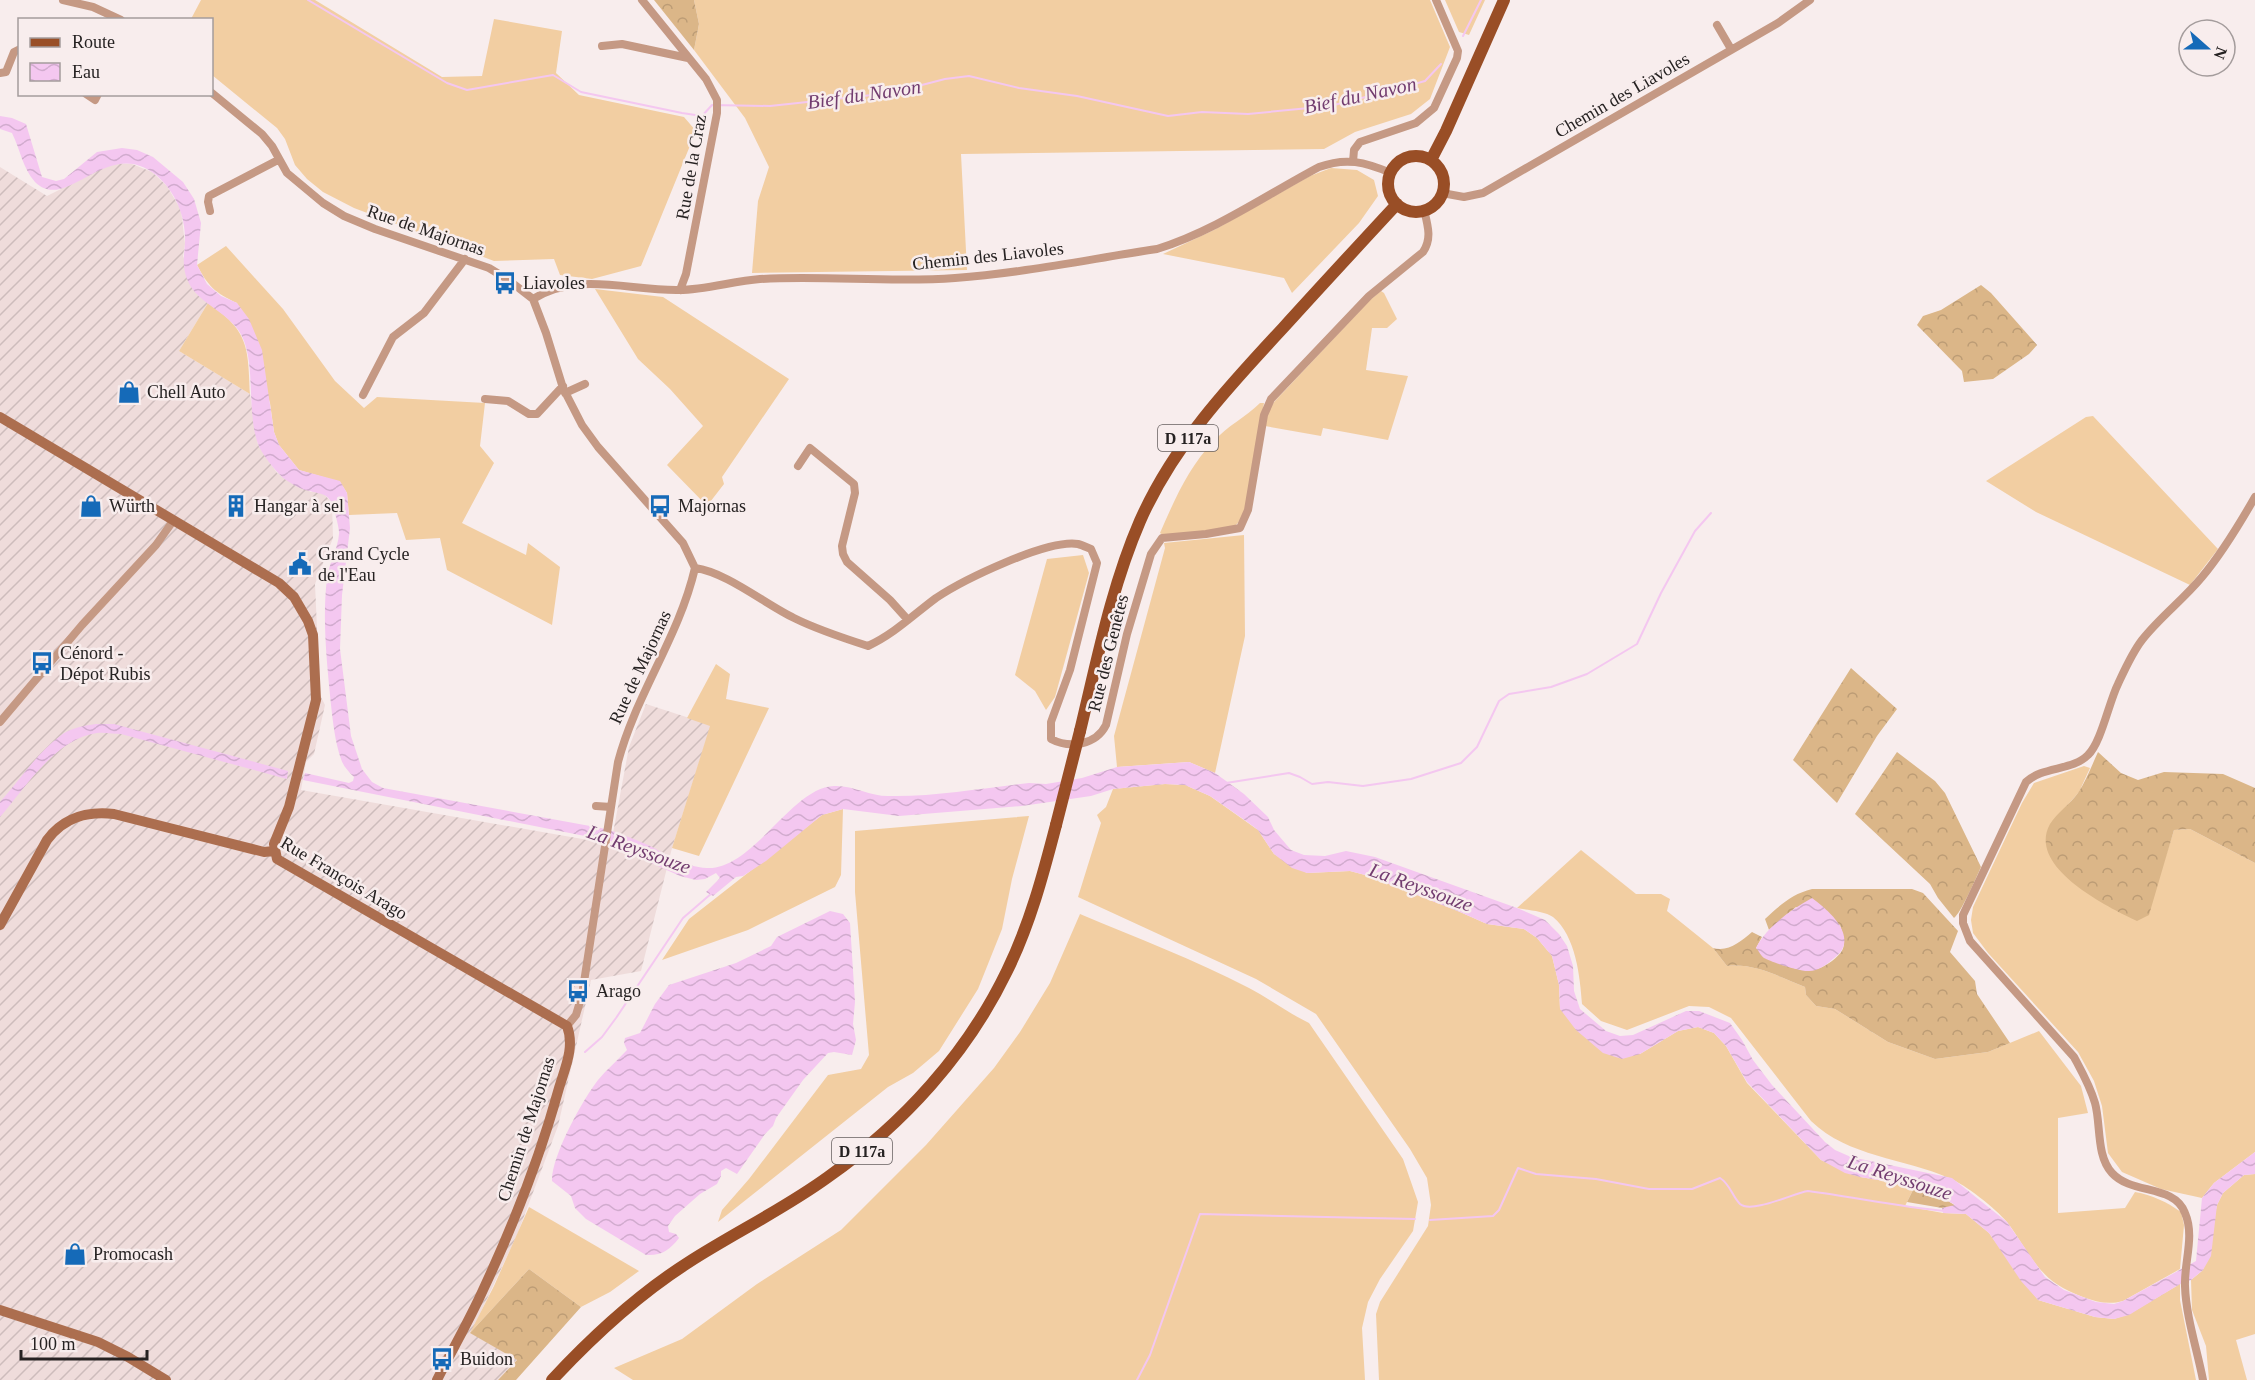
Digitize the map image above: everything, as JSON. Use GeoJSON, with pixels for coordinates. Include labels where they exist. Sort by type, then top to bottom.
{"type":"FeatureCollection","features":[{"type":"Feature","properties":{"kind":"main road"},"geometry":{"type":"LineString","coordinates":[[1431,160],[1504,0]]}},
{"type":"Feature","properties":{"kind":"main road"},"geometry":{"type":"LineString","coordinates":[[1422,156],[1431,160],[1442,174],[1442,193],[1438,200],[1424,210],[1414,212],[1397,204],[1389,189],[1391,173],[1403,159],[1422,156]]}},
{"type":"Feature","properties":{"kind":"main road","name":"D 117a"},"geometry":{"type":"LineString","coordinates":[[552,1380],[591,1339],[642,1294],[688,1262],[825,1179],[873,1143],[917,1100],[963,1046],[1007,972],[1039,891],[1110,611],[1128,551],[1157,488],[1175,458],[1222,393],[1397,204]]}},
{"type":"Feature","properties":{"kind":"street"},"geometry":{"type":"LineString","coordinates":[[63,0],[93,7],[117,18]]}},
{"type":"Feature","properties":{"kind":"street","name":"Rue de la Craz"},"geometry":{"type":"LineString","coordinates":[[642,0],[706,79],[717,100],[717,113],[686,274],[680,290]]}},
{"type":"Feature","properties":{"kind":"street"},"geometry":{"type":"LineString","coordinates":[[1353,162],[1354,150],[1360,142],[1416,123],[1434,108],[1454,66],[1458,51],[1436,0]]}},
{"type":"Feature","properties":{"kind":"street","name":"Chemin des Liavoles"},"geometry":{"type":"LineString","coordinates":[[1442,193],[1464,197],[1483,192],[1778,23],[1810,0]]}},
{"type":"Feature","properties":{"kind":"street"},"geometry":{"type":"LineString","coordinates":[[1717,25],[1731,49]]}},
{"type":"Feature","properties":{"kind":"street"},"geometry":{"type":"LineString","coordinates":[[602,46],[622,44],[688,58]]}},
{"type":"Feature","properties":{"kind":"street"},"geometry":{"type":"LineString","coordinates":[[0,73],[6,72],[18,53]]}},
{"type":"Feature","properties":{"kind":"street","name":"Rue de Majornas"},"geometry":{"type":"LineString","coordinates":[[213,94],[262,134],[272,146],[287,173],[306,190],[344,216],[401,239],[489,268],[532,299],[546,333],[564,390],[582,425],[598,447],[683,543],[695,568],[683,610],[624,740],[618,762],[607,841]]}},
{"type":"Feature","properties":{"kind":"street"},"geometry":{"type":"LineString","coordinates":[[210,211],[209,196],[278,160]]}},
{"type":"Feature","properties":{"kind":"street","name":"Chemin des Liavoles"},"geometry":{"type":"LineString","coordinates":[[532,299],[561,286],[598,283],[680,290],[759,279],[918,280],[957,278],[1157,249],[1197,234],[1332,162],[1367,163],[1391,173]]}},
{"type":"Feature","properties":{"kind":"street","name":"Rue des Genêtes"},"geometry":{"type":"LineString","coordinates":[[695,568],[713,573],[793,618],[832,635],[868,646],[887,637],[938,597],[1026,554],[1067,544],[1079,544],[1090,549],[1097,563],[1070,670],[1052,722],[1052,739],[1063,745],[1093,741],[1106,725],[1127,634],[1151,554],[1162,538],[1216,533],[1240,528],[1248,510],[1264,415],[1272,399],[1369,296],[1423,252],[1427,246],[1429,233],[1424,210]]}},
{"type":"Feature","properties":{"kind":"street"},"geometry":{"type":"LineString","coordinates":[[363,395],[393,337],[424,313],[465,259]]}},
{"type":"Feature","properties":{"kind":"street"},"geometry":{"type":"LineString","coordinates":[[484,399],[508,401],[529,414],[537,414],[564,390],[585,384]]}},
{"type":"Feature","properties":{"kind":"street"},"geometry":{"type":"LineString","coordinates":[[0,417],[279,583],[294,597],[313,635],[316,700],[290,807],[274,844],[274,851]]}},
{"type":"Feature","properties":{"kind":"street"},"geometry":{"type":"LineString","coordinates":[[798,466],[810,448],[854,484],[855,493],[842,546],[843,554],[847,562],[890,600],[908,620]]}},
{"type":"Feature","properties":{"kind":"street"},"geometry":{"type":"LineString","coordinates":[[2203,1380],[2186,1302],[2189,1228],[2184,1209],[2174,1198],[2129,1185],[2113,1174],[2103,1153],[2094,1101],[2086,1078],[2074,1057],[1970,941],[1963,923],[1963,915],[2026,782],[2038,774],[2078,761],[2090,754],[2116,687],[2137,647],[2203,576],[2236,531],[2255,497]]}},
{"type":"Feature","properties":{"kind":"street"},"geometry":{"type":"LineString","coordinates":[[0,722],[82,625],[156,545],[173,521]]}},
{"type":"Feature","properties":{"kind":"street"},"geometry":{"type":"LineString","coordinates":[[596,806],[611,807]]}},
{"type":"Feature","properties":{"kind":"street","name":"Rue François Arago"},"geometry":{"type":"LineString","coordinates":[[0,925],[53,832],[80,816],[95,812],[114,814],[264,852],[274,851],[277,859],[283,865],[567,1026]]}},
{"type":"Feature","properties":{"kind":"street","name":"Chemin de Majornas"},"geometry":{"type":"LineString","coordinates":[[437,1380],[482,1292],[552,1114],[570,1048],[567,1026],[579,1008],[607,841]]}},
{"type":"Feature","properties":{"kind":"street"},"geometry":{"type":"LineString","coordinates":[[0,1310],[98,1342],[166,1380]]}},
{"type":"Feature","properties":{"kind":"shaded area"},"geometry":{"type":"Polygon","coordinates":[[[201,0],[315,0],[442,77],[482,76],[494,19],[562,31],[556,73],[579,95],[684,117],[696,131],[641,266],[592,279],[560,275],[554,259],[494,261],[354,208],[323,192],[295,165],[285,139],[277,128],[213,76],[213,18],[192,18],[201,0]]]}},
{"type":"Feature","properties":{"kind":"shaded area"},"geometry":{"type":"Polygon","coordinates":[[[694,0],[1430,0],[1450,47],[1430,99],[1411,114],[1355,132],[1324,149],[961,154],[967,270],[752,273],[758,201],[769,167],[745,118],[694,50],[699,24],[694,0]]]}},
{"type":"Feature","properties":{"kind":"shaded area"},"geometry":{"type":"Polygon","coordinates":[[[1445,0],[1485,0],[1469,35],[1459,32],[1445,0]]]}},
{"type":"Feature","properties":{"kind":"shaded area"},"geometry":{"type":"Polygon","coordinates":[[[113,163],[132,164],[152,172],[167,186],[181,210],[185,244],[183,256],[198,295],[208,303],[179,351],[250,394],[258,445],[277,473],[311,492],[318,491],[332,503],[333,538],[315,584],[320,695],[325,705],[314,754],[306,762],[301,790],[611,844],[629,747],[646,704],[711,725],[672,848],[641,971],[591,980],[558,1126],[517,1235],[471,1333],[517,1360],[498,1380],[0,1380],[0,167],[47,196],[113,163]]]}},
{"type":"Feature","properties":{"kind":"shaded area"},"geometry":{"type":"Polygon","coordinates":[[[1331,168],[1357,170],[1374,180],[1378,196],[1359,223],[1292,293],[1284,278],[1163,254],[1216,229],[1310,176],[1331,168]]]}},
{"type":"Feature","properties":{"kind":"shaded area"},"geometry":{"type":"Polygon","coordinates":[[[226,246],[283,309],[335,381],[364,408],[377,397],[485,403],[480,446],[494,463],[462,523],[526,555],[528,543],[560,567],[552,625],[447,570],[440,538],[406,540],[397,513],[349,515],[347,493],[340,482],[299,470],[279,445],[274,432],[270,403],[237,303],[213,288],[197,265],[226,246]]]}},
{"type":"Feature","properties":{"kind":"shaded area"},"geometry":{"type":"Polygon","coordinates":[[[595,289],[663,297],[789,379],[722,477],[724,484],[707,506],[667,465],[703,426],[670,389],[638,359],[595,289]]]}},
{"type":"Feature","properties":{"kind":"shaded area"},"geometry":{"type":"Polygon","coordinates":[[[1381,291],[1397,319],[1387,328],[1372,328],[1366,370],[1408,376],[1388,440],[1323,428],[1321,436],[1265,426],[1268,412],[1274,402],[1381,291]]]}},
{"type":"Feature","properties":{"kind":"shaded area"},"geometry":{"type":"Polygon","coordinates":[[[208,303],[232,322],[244,341],[250,394],[179,351],[208,303]]]}},
{"type":"Feature","properties":{"kind":"shaded area"},"geometry":{"type":"Polygon","coordinates":[[[1260,403],[1264,403],[1246,507],[1238,523],[1226,530],[1209,533],[1163,535],[1160,533],[1183,484],[1197,461],[1219,436],[1260,403]]]}},
{"type":"Feature","properties":{"kind":"shaded area"},"geometry":{"type":"Polygon","coordinates":[[[2093,416],[2218,549],[2190,585],[2036,512],[1986,481],[2086,417],[2093,416]]]}},
{"type":"Feature","properties":{"kind":"shaded area"},"geometry":{"type":"Polygon","coordinates":[[[1244,535],[1245,636],[1215,773],[1189,762],[1117,767],[1114,736],[1165,548],[1164,543],[1244,535]]]}},
{"type":"Feature","properties":{"kind":"shaded area"},"geometry":{"type":"Polygon","coordinates":[[[1083,555],[1089,573],[1055,697],[1046,710],[1035,691],[1015,675],[1047,559],[1083,555]]]}},
{"type":"Feature","properties":{"kind":"shaded area"},"geometry":{"type":"Polygon","coordinates":[[[716,664],[730,674],[726,699],[769,708],[699,856],[672,848],[710,726],[687,718],[716,664]]]}},
{"type":"Feature","properties":{"kind":"shaded area"},"geometry":{"type":"Polygon","coordinates":[[[2084,766],[2090,768],[2079,792],[2050,825],[2162,868],[2174,830],[2190,829],[2255,863],[2255,1152],[2214,1183],[2202,1198],[2161,1189],[2122,1172],[2108,1153],[2102,1106],[2094,1081],[2078,1052],[1988,953],[1973,933],[1971,920],[1973,907],[2022,803],[2034,783],[2084,766]]]}},
{"type":"Feature","properties":{"kind":"shaded area"},"geometry":{"type":"Polygon","coordinates":[[[1165,784],[1185,785],[1210,796],[1258,830],[1274,854],[1307,873],[1350,871],[1369,876],[1487,924],[1524,929],[1537,938],[1552,956],[1559,985],[1560,1009],[1640,1054],[1678,1031],[1698,1027],[1714,1033],[1726,1046],[1747,1083],[1821,1160],[1860,1177],[1915,1186],[1905,1206],[1943,1213],[1966,1214],[1989,1233],[2038,1300],[2095,1317],[2114,1319],[2129,1314],[2180,1284],[2180,1300],[2196,1380],[1379,1380],[1376,1314],[1380,1302],[1428,1226],[1431,1205],[1427,1178],[1410,1149],[1316,1014],[1256,979],[1078,897],[1101,823],[1097,815],[1106,807],[1113,789],[1165,784]]]}},
{"type":"Feature","properties":{"kind":"shaded area"},"geometry":{"type":"Polygon","coordinates":[[[843,809],[841,875],[835,887],[748,930],[662,960],[689,919],[822,815],[843,809]]]}},
{"type":"Feature","properties":{"kind":"shaded area"},"geometry":{"type":"Polygon","coordinates":[[[1029,816],[1012,879],[1002,929],[978,989],[939,1051],[913,1073],[888,1087],[718,1222],[722,1210],[749,1179],[828,1075],[861,1069],[869,1055],[855,892],[855,831],[1029,816]]]}},
{"type":"Feature","properties":{"kind":"shaded area"},"geometry":{"type":"Polygon","coordinates":[[[1581,850],[1636,894],[1661,894],[1670,899],[1667,911],[1713,948],[1727,966],[1757,969],[1805,987],[1806,995],[1816,1006],[1835,1009],[1888,1042],[1935,1059],[1988,1052],[2039,1031],[2081,1086],[2088,1113],[2058,1118],[2058,1213],[2125,1208],[2135,1192],[2159,1199],[2181,1212],[2184,1225],[2180,1269],[2123,1301],[2098,1302],[2071,1292],[2046,1275],[2033,1261],[2002,1216],[1964,1186],[1932,1171],[1859,1150],[1826,1133],[1811,1121],[1731,1018],[1709,1007],[1689,1006],[1627,1030],[1601,1021],[1582,1004],[1572,946],[1561,925],[1545,913],[1517,908],[1581,850]]]}},
{"type":"Feature","properties":{"kind":"shaded area"},"geometry":{"type":"Polygon","coordinates":[[[1080,914],[1229,978],[1309,1023],[1403,1159],[1418,1202],[1413,1231],[1380,1279],[1368,1302],[1362,1328],[1365,1380],[633,1380],[614,1368],[682,1339],[757,1284],[841,1230],[926,1145],[994,1068],[1020,1032],[1050,983],[1080,914]]]}},
{"type":"Feature","properties":{"kind":"shaded area"},"geometry":{"type":"Polygon","coordinates":[[[2255,1174],[2255,1334],[2236,1340],[2247,1380],[2209,1380],[2206,1346],[2192,1310],[2191,1280],[2203,1270],[2217,1205],[2223,1193],[2244,1175],[2255,1174]]]}},
{"type":"Feature","properties":{"kind":"shaded area"},"geometry":{"type":"Polygon","coordinates":[[[529,1207],[639,1271],[610,1292],[581,1307],[529,1269],[470,1333],[494,1286],[529,1207]]]}},
{"type":"Feature","properties":{"kind":"green space"},"geometry":{"type":"Polygon","coordinates":[[[654,0],[694,0],[699,24],[694,50],[654,0]]]}},
{"type":"Feature","properties":{"kind":"green space"},"geometry":{"type":"Polygon","coordinates":[[[1981,285],[1991,293],[2037,345],[2029,354],[1993,379],[1964,382],[1962,371],[1917,325],[1923,316],[1941,310],[1981,285]]]}},
{"type":"Feature","properties":{"kind":"green space"},"geometry":{"type":"Polygon","coordinates":[[[1851,668],[1897,709],[1877,736],[1837,803],[1793,760],[1851,668]]]}},
{"type":"Feature","properties":{"kind":"green space"},"geometry":{"type":"Polygon","coordinates":[[[1897,752],[1935,781],[1945,793],[1981,867],[1964,903],[1954,918],[1930,884],[1855,814],[1897,752]]]}},
{"type":"Feature","properties":{"kind":"green space"},"geometry":{"type":"Polygon","coordinates":[[[2098,752],[2121,773],[2138,780],[2164,772],[2223,774],[2255,788],[2255,863],[2190,829],[2174,830],[2149,915],[2137,921],[2090,895],[2059,870],[2049,855],[2046,840],[2050,824],[2078,793],[2098,752]]]}},
{"type":"Feature","properties":{"kind":"green space"},"geometry":{"type":"Polygon","coordinates":[[[1812,889],[1912,889],[1923,893],[1958,931],[1950,952],[1975,981],[1977,994],[2010,1043],[1988,1052],[1935,1059],[1888,1042],[1835,1009],[1816,1006],[1806,995],[1805,987],[1757,969],[1727,966],[1713,948],[1724,949],[1739,943],[1752,932],[1762,937],[1756,948],[1784,964],[1803,970],[1822,967],[1832,961],[1843,949],[1840,925],[1796,907],[1769,930],[1765,919],[1792,897],[1812,889]]]}},
{"type":"Feature","properties":{"kind":"green space"},"geometry":{"type":"Polygon","coordinates":[[[1915,1186],[1940,1196],[1956,1206],[1942,1208],[1907,1202],[1915,1186]]]}},
{"type":"Feature","properties":{"kind":"green space"},"geometry":{"type":"Polygon","coordinates":[[[529,1269],[581,1307],[516,1380],[498,1380],[517,1360],[470,1333],[529,1269]]]}},
{"type":"Feature","properties":{"kind":"water","name":"La Reyssouze"},"geometry":{"type":"Polygon","coordinates":[[[0,116],[26,124],[42,177],[56,181],[64,179],[97,152],[122,148],[137,150],[153,157],[183,182],[194,199],[201,223],[197,265],[207,284],[221,296],[237,303],[249,319],[262,350],[274,432],[279,445],[299,470],[340,481],[347,493],[350,528],[342,595],[340,649],[351,736],[362,769],[372,782],[383,788],[601,828],[642,842],[683,863],[707,868],[724,865],[740,856],[803,800],[818,790],[834,786],[848,787],[881,796],[923,795],[1029,783],[1046,784],[1082,778],[1117,767],[1189,762],[1215,773],[1244,794],[1268,817],[1274,830],[1291,850],[1304,855],[1325,856],[1346,851],[1375,857],[1545,920],[1567,946],[1573,966],[1574,991],[1580,1009],[1606,1031],[1620,1036],[1633,1035],[1686,1011],[1699,1011],[1730,1023],[1772,1085],[1835,1150],[1851,1157],[1952,1178],[2007,1222],[2045,1277],[2064,1290],[2096,1302],[2114,1304],[2196,1261],[2202,1198],[2214,1183],[2255,1152],[2255,1174],[2244,1175],[2223,1193],[2217,1205],[2211,1256],[2203,1270],[2191,1280],[2180,1284],[2129,1315],[2114,1319],[2095,1317],[2038,1300],[2021,1281],[1989,1233],[1966,1214],[1943,1213],[1942,1208],[1955,1205],[1940,1196],[1915,1186],[1845,1173],[1821,1160],[1747,1082],[1726,1046],[1714,1033],[1698,1027],[1678,1031],[1640,1054],[1622,1059],[1603,1053],[1576,1030],[1560,1009],[1559,985],[1552,956],[1537,938],[1524,929],[1487,924],[1369,876],[1350,871],[1307,873],[1292,868],[1274,854],[1258,830],[1210,796],[1185,785],[1165,784],[1113,789],[1091,796],[1022,806],[899,816],[843,809],[822,815],[766,861],[743,876],[736,877],[713,896],[706,892],[720,878],[716,873],[705,879],[696,880],[680,876],[631,854],[615,842],[303,780],[305,773],[349,783],[354,777],[343,764],[337,746],[327,657],[325,610],[327,578],[339,534],[332,504],[326,496],[300,488],[283,477],[270,464],[260,448],[255,432],[249,365],[244,341],[232,323],[199,296],[187,279],[184,265],[184,224],[169,189],[156,175],[138,165],[121,164],[105,168],[61,189],[47,189],[31,177],[12,133],[0,129],[0,116]]]}},
{"type":"Feature","properties":{"kind":"water"},"geometry":{"type":"Polygon","coordinates":[[[96,724],[114,724],[288,771],[287,779],[121,734],[97,733],[68,744],[55,754],[42,766],[0,817],[0,802],[44,751],[68,731],[96,724]]]}},
{"type":"Feature","properties":{"kind":"water"},"geometry":{"type":"Polygon","coordinates":[[[1812,898],[1840,926],[1844,935],[1841,951],[1825,965],[1809,971],[1786,966],[1763,957],[1756,948],[1766,933],[1788,913],[1812,898]]]}},
{"type":"Feature","properties":{"kind":"water"},"geometry":{"type":"Polygon","coordinates":[[[830,911],[843,914],[850,923],[855,1002],[853,1024],[856,1040],[852,1055],[828,1053],[803,1080],[776,1118],[773,1126],[737,1174],[726,1168],[721,1171],[717,1184],[700,1194],[675,1216],[668,1226],[669,1232],[676,1234],[679,1238],[665,1251],[646,1255],[586,1219],[575,1208],[571,1196],[552,1181],[553,1171],[562,1144],[584,1100],[598,1080],[627,1050],[624,1043],[625,1038],[640,1033],[655,1004],[669,985],[736,963],[771,946],[777,937],[830,911]]]}},
{"type":"Feature","properties":{"kind":"waterway","name":"Bief du Navon"},"geometry":{"type":"LineString","coordinates":[[308,0],[447,83],[467,90],[553,75],[581,92],[702,116],[712,105],[770,106],[891,93],[945,79],[969,76],[1019,88],[1077,96],[1168,116],[1202,112],[1248,114],[1330,106],[1393,90],[1425,81],[1441,64]]}},
{"type":"Feature","properties":{"kind":"waterway","name":"Bief du Navon"},"geometry":{"type":"LineString","coordinates":[[1463,36],[1481,0]]}},
{"type":"Feature","properties":{"kind":"waterway"},"geometry":{"type":"LineString","coordinates":[[1226,783],[1289,773],[1312,784],[1328,782],[1363,786],[1411,779],[1461,763],[1477,747],[1499,701],[1509,694],[1551,687],[1587,674],[1637,644],[1661,593],[1695,531],[1711,513]]}},
{"type":"Feature","properties":{"kind":"waterway"},"geometry":{"type":"LineString","coordinates":[[585,1052],[602,1037],[616,1018],[683,918],[712,893]]}},
{"type":"Feature","properties":{"kind":"waterway","name":"La Reyssouze"},"geometry":{"type":"LineString","coordinates":[[1430,1220],[1493,1216],[1499,1210],[1518,1168],[1536,1174],[1596,1179],[1649,1189],[1692,1189],[1720,1178],[1740,1204],[1746,1206],[1763,1205],[1808,1191],[1945,1211]]}},
{"type":"Feature","properties":{"kind":"waterway"},"geometry":{"type":"LineString","coordinates":[[1137,1380],[1150,1355],[1200,1214],[1415,1219]]}},
{"type":"Feature","properties":{"kind":"place","name":"Liavoles"},"geometry":{"type":"Point","coordinates":[505,283]}},
{"type":"Feature","properties":{"kind":"place","name":"Chell Auto"},"geometry":{"type":"Point","coordinates":[129,392]}},
{"type":"Feature","properties":{"kind":"place","name":"Würth"},"geometry":{"type":"Point","coordinates":[91,506]}},
{"type":"Feature","properties":{"kind":"place","name":"Hangar à sel"},"geometry":{"type":"Point","coordinates":[236,506]}},
{"type":"Feature","properties":{"kind":"place","name":"Majornas"},"geometry":{"type":"Point","coordinates":[660,506]}},
{"type":"Feature","properties":{"kind":"place","name":"Grand Cycle de l'Eau"},"geometry":{"type":"Point","coordinates":[300,564]}},
{"type":"Feature","properties":{"kind":"place","name":"Cénord - Dépot Rubis"},"geometry":{"type":"Point","coordinates":[42,663]}},
{"type":"Feature","properties":{"kind":"place","name":"Arago"},"geometry":{"type":"Point","coordinates":[578,991]}},
{"type":"Feature","properties":{"kind":"place","name":"Promocash"},"geometry":{"type":"Point","coordinates":[75,1254]}},
{"type":"Feature","properties":{"kind":"place","name":"Buidon"},"geometry":{"type":"Point","coordinates":[442,1359]}}]}
